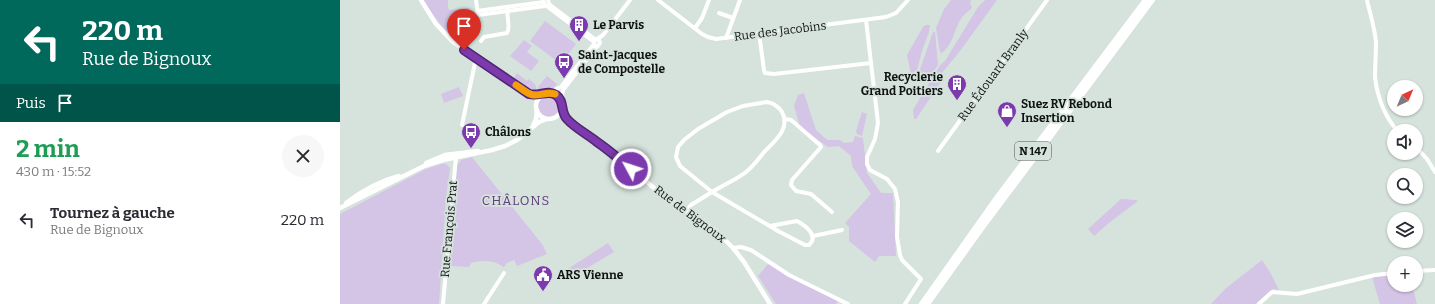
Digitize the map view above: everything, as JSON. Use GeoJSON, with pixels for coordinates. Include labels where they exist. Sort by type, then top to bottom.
{"type":"FeatureCollection","features":[{"type":"Feature","properties":{"kind":"highway","name":"N 147"},"geometry":{"type":"LineString","coordinates":[[922,304],[993,204],[1146,0]]}},
{"type":"Feature","properties":{"kind":"highway","name":"N 147"},"geometry":{"type":"LineString","coordinates":[[927,304],[983,226],[1152,0]]}},
{"type":"Feature","properties":{"kind":"street"},"geometry":{"type":"LineString","coordinates":[[421,0],[442,31],[458,46],[529,94],[542,95]]}},
{"type":"Feature","properties":{"kind":"street"},"geometry":{"type":"LineString","coordinates":[[476,0],[477,13],[546,3],[596,42]]}},
{"type":"Feature","properties":{"kind":"street"},"geometry":{"type":"LineString","coordinates":[[528,132],[536,121],[537,100],[542,95],[561,87],[630,0]]}},
{"type":"Feature","properties":{"kind":"street","name":"Rue des Jacobins"},"geometry":{"type":"LineString","coordinates":[[658,0],[710,38],[726,38],[886,17],[894,15],[908,0]]}},
{"type":"Feature","properties":{"kind":"street"},"geometry":{"type":"LineString","coordinates":[[664,4],[667,0]]}},
{"type":"Feature","properties":{"kind":"street"},"geometry":{"type":"LineString","coordinates":[[695,28],[702,18],[709,0]]}},
{"type":"Feature","properties":{"kind":"street"},"geometry":{"type":"LineString","coordinates":[[726,38],[740,0]]}},
{"type":"Feature","properties":{"kind":"street","name":"Rue Édouard Branly"},"geometry":{"type":"LineString","coordinates":[[938,151],[1047,0]]}},
{"type":"Feature","properties":{"kind":"street"},"geometry":{"type":"LineString","coordinates":[[1367,0],[1375,38],[1375,77],[1377,89],[1380,101],[1392,124]]}},
{"type":"Feature","properties":{"kind":"street"},"geometry":{"type":"LineString","coordinates":[[481,41],[484,37],[507,33],[509,30],[509,9]]}},
{"type":"Feature","properties":{"kind":"street"},"geometry":{"type":"LineString","coordinates":[[718,12],[734,18]]}},
{"type":"Feature","properties":{"kind":"street"},"geometry":{"type":"LineString","coordinates":[[866,20],[878,114],[877,133],[868,153],[867,164],[870,170],[887,179],[895,189],[898,202],[897,237],[900,255],[902,260],[921,279],[905,304]]}},
{"type":"Feature","properties":{"kind":"street"},"geometry":{"type":"LineString","coordinates":[[759,33],[764,70],[766,73],[774,74],[871,63]]}},
{"type":"Feature","properties":{"kind":"street"},"geometry":{"type":"LineString","coordinates":[[340,208],[355,196],[424,166],[456,156],[498,148],[514,142],[539,122],[550,119],[559,114],[562,109],[561,95],[563,90],[596,42]]}},
{"type":"Feature","properties":{"kind":"street"},"geometry":{"type":"LineString","coordinates":[[462,125],[476,58]]}},
{"type":"Feature","properties":{"kind":"street"},"geometry":{"type":"LineString","coordinates":[[513,83],[532,97],[541,116],[550,119]]}},
{"type":"Feature","properties":{"kind":"street"},"geometry":{"type":"LineString","coordinates":[[550,92],[557,95],[561,101]]}},
{"type":"Feature","properties":{"kind":"street"},"geometry":{"type":"LineString","coordinates":[[686,211],[691,205],[712,192],[746,172],[783,131],[785,119],[778,107],[773,103],[767,102],[743,106],[727,112],[713,120],[681,144],[676,152],[677,161],[685,171],[712,192],[770,226],[808,246],[811,243],[813,236]]}},
{"type":"Feature","properties":{"kind":"street","name":"Rue de Bignoux"},"geometry":{"type":"LineString","coordinates":[[562,109],[564,117],[570,122],[598,142],[659,192],[716,231],[733,248],[744,262],[770,304]]}},
{"type":"Feature","properties":{"kind":"street","name":"Rue de Bignoux"},"geometry":{"type":"LineString","coordinates":[[550,119],[562,119],[570,122]]}},
{"type":"Feature","properties":{"kind":"street"},"geometry":{"type":"LineString","coordinates":[[785,119],[791,120],[821,147],[792,180],[791,185],[796,191],[811,194],[832,212]]}},
{"type":"Feature","properties":{"kind":"street"},"geometry":{"type":"LineString","coordinates":[[1423,155],[1435,172]]}},
{"type":"Feature","properties":{"kind":"street","name":"Rue François Prat"},"geometry":{"type":"LineString","coordinates":[[443,304],[456,156]]}},
{"type":"Feature","properties":{"kind":"street"},"geometry":{"type":"LineString","coordinates":[[340,208],[376,187]]}},
{"type":"Feature","properties":{"kind":"street"},"geometry":{"type":"LineString","coordinates":[[770,226],[796,220],[804,225],[813,236]]}},
{"type":"Feature","properties":{"kind":"street"},"geometry":{"type":"LineString","coordinates":[[813,236],[842,230]]}},
{"type":"Feature","properties":{"kind":"street"},"geometry":{"type":"LineString","coordinates":[[733,248],[741,247],[751,250],[789,275],[848,304]]}},
{"type":"Feature","properties":{"kind":"street"},"geometry":{"type":"LineString","coordinates":[[1423,271],[1435,270]]}},
{"type":"Feature","properties":{"kind":"street"},"geometry":{"type":"LineString","coordinates":[[484,304],[504,273]]}},
{"type":"Feature","properties":{"kind":"street"},"geometry":{"type":"LineString","coordinates":[[1259,304],[1272,292],[1297,294],[1375,275],[1387,274]]}},
{"type":"Feature","properties":{"kind":"shaded area"},"geometry":{"type":"Polygon","coordinates":[[[423,0],[448,0],[448,9],[451,10],[469,8],[471,19],[465,20],[467,48],[442,27],[423,0]]]}},
{"type":"Feature","properties":{"kind":"shaded area"},"geometry":{"type":"Polygon","coordinates":[[[951,0],[971,0],[970,3],[972,8],[960,20],[950,43],[942,53],[940,52],[936,28],[944,9],[951,0]]]}},
{"type":"Feature","properties":{"kind":"shaded area"},"geometry":{"type":"Polygon","coordinates":[[[985,0],[997,0],[960,51],[937,79],[941,82],[916,119],[914,119],[913,110],[940,65],[945,61],[978,7],[985,0]]]}},
{"type":"Feature","properties":{"kind":"shaded area"},"geometry":{"type":"Polygon","coordinates":[[[545,21],[576,44],[561,64],[530,41],[545,21]]]}},
{"type":"Feature","properties":{"kind":"shaded area"},"geometry":{"type":"Polygon","coordinates":[[[930,25],[929,32],[917,70],[911,74],[907,55],[923,27],[930,25]]]}},
{"type":"Feature","properties":{"kind":"shaded area"},"geometry":{"type":"Polygon","coordinates":[[[933,32],[935,32],[938,65],[934,71],[917,78],[933,32]]]}},
{"type":"Feature","properties":{"kind":"shaded area"},"geometry":{"type":"Polygon","coordinates":[[[524,40],[532,46],[527,52],[539,61],[531,71],[510,56],[524,40]]]}},
{"type":"Feature","properties":{"kind":"shaded area"},"geometry":{"type":"Polygon","coordinates":[[[517,73],[527,81],[529,79],[536,86],[535,93],[529,91],[513,80],[517,73]]]}},
{"type":"Feature","properties":{"kind":"shaded area"},"geometry":{"type":"Polygon","coordinates":[[[547,76],[557,84],[556,86],[536,93],[538,87],[547,76]]]}},
{"type":"Feature","properties":{"kind":"shaded area"},"geometry":{"type":"Polygon","coordinates":[[[459,87],[463,96],[444,103],[441,94],[459,87]]]}},
{"type":"Feature","properties":{"kind":"shaded area"},"geometry":{"type":"Polygon","coordinates":[[[804,93],[816,130],[826,139],[840,140],[844,143],[853,142],[855,136],[863,138],[867,173],[881,193],[893,193],[896,256],[879,256],[875,262],[849,241],[849,227],[845,223],[871,194],[852,166],[851,156],[839,146],[828,147],[800,127],[794,106],[798,95],[804,93]]]}},
{"type":"Feature","properties":{"kind":"shaded area"},"geometry":{"type":"Polygon","coordinates":[[[549,95],[557,98],[560,106],[557,114],[549,117],[541,114],[538,106],[541,98],[549,95]]]}},
{"type":"Feature","properties":{"kind":"shaded area"},"geometry":{"type":"Polygon","coordinates":[[[862,112],[867,114],[862,136],[857,134],[856,131],[862,112]]]}},
{"type":"Feature","properties":{"kind":"shaded area"},"geometry":{"type":"Polygon","coordinates":[[[472,157],[542,244],[547,254],[517,266],[514,260],[507,263],[504,267],[492,262],[480,261],[471,263],[469,267],[451,266],[451,268],[448,269],[457,165],[461,160],[472,157]]]}},
{"type":"Feature","properties":{"kind":"shaded area"},"geometry":{"type":"Polygon","coordinates":[[[441,164],[446,164],[450,168],[446,198],[439,304],[340,304],[340,214],[426,169],[441,164]]]}},
{"type":"Feature","properties":{"kind":"shaded area"},"geometry":{"type":"Polygon","coordinates":[[[1121,199],[1138,201],[1094,236],[1088,229],[1121,199]]]}},
{"type":"Feature","properties":{"kind":"shaded area"},"geometry":{"type":"Polygon","coordinates":[[[608,243],[614,252],[567,280],[563,272],[608,243]]]}},
{"type":"Feature","properties":{"kind":"shaded area"},"geometry":{"type":"Polygon","coordinates":[[[1262,260],[1279,290],[1273,289],[1255,304],[1211,304],[1225,289],[1262,260]]]}},
{"type":"Feature","properties":{"kind":"shaded area"},"geometry":{"type":"Polygon","coordinates":[[[768,264],[838,301],[836,304],[776,304],[758,276],[768,264]]]}},
{"type":"Feature","properties":{"kind":"shaded area"},"geometry":{"type":"Polygon","coordinates":[[[1387,276],[1387,292],[1414,292],[1417,304],[1380,304],[1372,277],[1387,276]]]}},
{"type":"Feature","properties":{"kind":"slow traffic"},"geometry":{"type":"LineString","coordinates":[[516,85],[532,95],[542,95],[548,92],[555,94]]}},
{"type":"Feature","properties":{"kind":"place","name":"Le Parvis"},"geometry":{"type":"Point","coordinates":[579,42]}},
{"type":"Feature","properties":{"kind":"place","name":"Saint-Jacques de Compostelle"},"geometry":{"type":"Point","coordinates":[564,79]}},
{"type":"Feature","properties":{"kind":"place","name":"Recyclerie Grand Poitiers"},"geometry":{"type":"Point","coordinates":[957,101]}},
{"type":"Feature","properties":{"kind":"place","name":"Suez RV Rebond Insertion"},"geometry":{"type":"Point","coordinates":[1007,128]}},
{"type":"Feature","properties":{"kind":"place","name":"Châlons"},"geometry":{"type":"Point","coordinates":[471,149]}},
{"type":"Feature","properties":{"kind":"place","name":"ARS Vienne"},"geometry":{"type":"Point","coordinates":[543,292]}},
{"type":"Feature","properties":{"kind":"district","name":"CHÂLONS"},"geometry":{"type":"Point","coordinates":[516,200]}},
{"type":"Feature","properties":{"kind":"route"},"geometry":{"type":"LineString","coordinates":[[464,50],[529,94],[542,95],[550,92],[556,94],[561,101],[566,119],[598,142],[631,169]]}}]}
